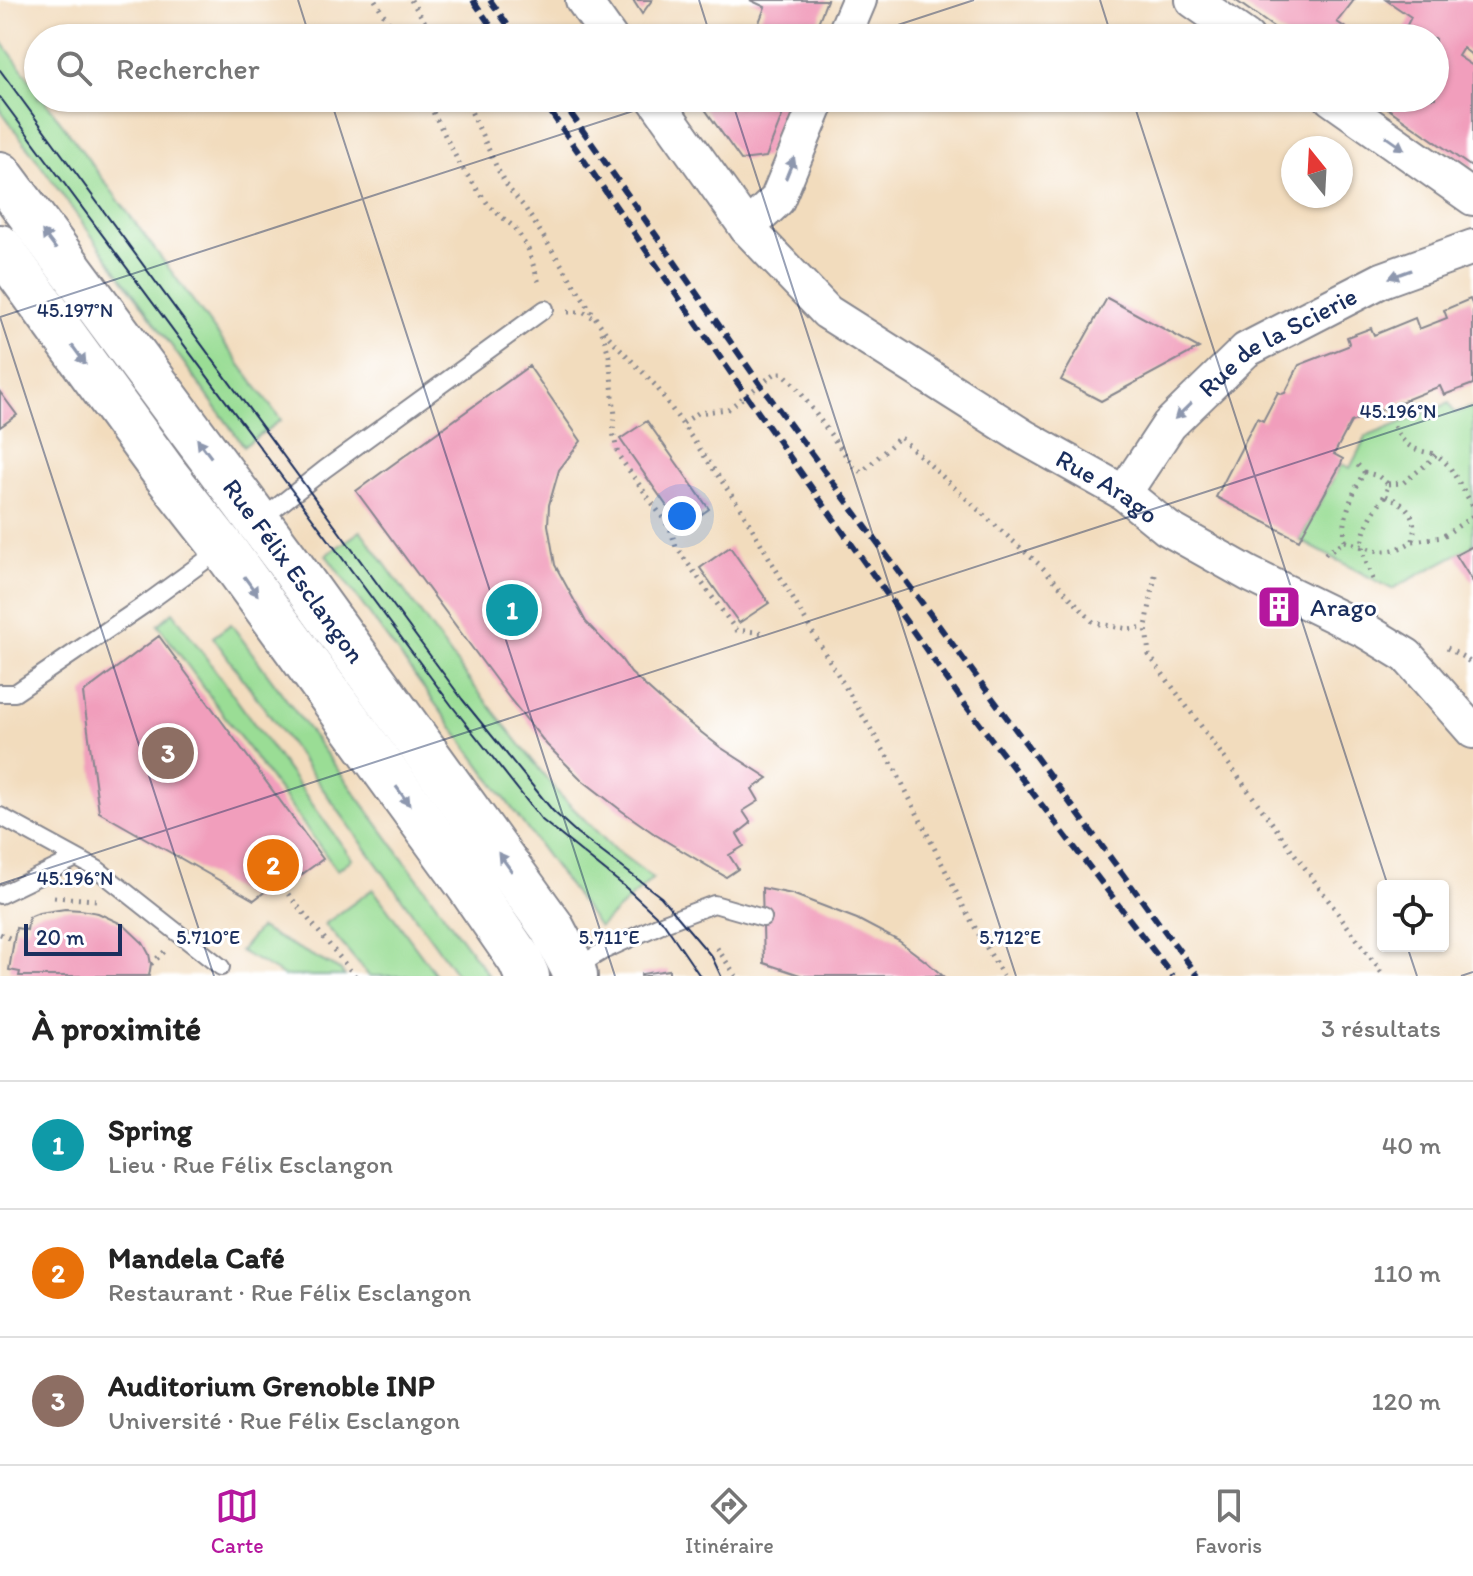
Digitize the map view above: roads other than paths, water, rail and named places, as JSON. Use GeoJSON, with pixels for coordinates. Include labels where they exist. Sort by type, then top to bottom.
{"type":"FeatureCollection","features":[{"type":"Feature","properties":{"kind":"street"},"geometry":{"type":"LineString","coordinates":[[583,0],[600,24]]}},
{"type":"Feature","properties":{"kind":"street"},"geometry":{"type":"LineString","coordinates":[[849,24],[859,0]]}},
{"type":"Feature","properties":{"kind":"street"},"geometry":{"type":"LineString","coordinates":[[1193,0],[1227,24]]}},
{"type":"Feature","properties":{"kind":"street","name":"Rue Arago"},"geometry":{"type":"LineString","coordinates":[[664,112],[747,228],[827,312],[1024,437],[1124,493],[1167,528],[1249,574],[1366,631],[1407,656],[1473,731]]}},
{"type":"Feature","properties":{"kind":"street"},"geometry":{"type":"LineString","coordinates":[[747,228],[777,200],[813,112]]}},
{"type":"Feature","properties":{"kind":"street"},"geometry":{"type":"LineString","coordinates":[[1351,112],[1473,198]]}},
{"type":"Feature","properties":{"kind":"street","name":"Rue Félix Esclangon"},"geometry":{"type":"LineString","coordinates":[[0,174],[241,535],[521,922],[520,960],[527,976]]}},
{"type":"Feature","properties":{"kind":"street","name":"Rue Félix Esclangon"},"geometry":{"type":"LineString","coordinates":[[0,247],[166,475],[241,535]]}},
{"type":"Feature","properties":{"kind":"street","name":"Rue de la Scierie"},"geometry":{"type":"LineString","coordinates":[[1124,493],[1169,425],[1246,350],[1382,280],[1473,247]]}},
{"type":"Feature","properties":{"kind":"street","name":"Rue Félix Esclangon"},"geometry":{"type":"LineString","coordinates":[[521,922],[551,926],[574,972]]}},
{"type":"Feature","properties":{"kind":"lane"},"geometry":{"type":"LineString","coordinates":[[0,693],[15,693],[147,603],[545,309]]}},
{"type":"Feature","properties":{"kind":"lane"},"geometry":{"type":"LineString","coordinates":[[0,816],[97,869],[221,967]]}},
{"type":"Feature","properties":{"kind":"lane"},"geometry":{"type":"LineString","coordinates":[[3,894],[76,858]]}},
{"type":"Feature","properties":{"kind":"lane"},"geometry":{"type":"LineString","coordinates":[[574,972],[612,947],[714,904],[763,918]]}},
{"type":"Feature","properties":{"kind":"tram line"},"geometry":{"type":"LineString","coordinates":[[0,70],[24,103]]}},
{"type":"Feature","properties":{"kind":"tram line"},"geometry":{"type":"LineString","coordinates":[[0,97],[452,706],[542,820],[624,886],[664,923],[700,976]]}},
{"type":"Feature","properties":{"kind":"tram line"},"geometry":{"type":"LineString","coordinates":[[31,112],[462,699],[553,811],[661,897],[712,957],[721,976]]}},
{"type":"Feature","properties":{"kind":"railway"},"geometry":{"type":"LineString","coordinates":[[473,0],[489,24]]}},
{"type":"Feature","properties":{"kind":"railway"},"geometry":{"type":"LineString","coordinates":[[490,0],[507,24]]}},
{"type":"Feature","properties":{"kind":"railway"},"geometry":{"type":"LineString","coordinates":[[551,112],[966,706],[1173,976]]}},
{"type":"Feature","properties":{"kind":"railway"},"geometry":{"type":"LineString","coordinates":[[570,112],[760,384],[1198,976]]}},
{"type":"Feature","properties":{"kind":"place","name":"Arago"},"geometry":{"type":"Point","coordinates":[1279,607]}},
{"type":"Feature","properties":{"kind":"place","name":"Spring"},"geometry":{"type":"Point","coordinates":[512,610]}},
{"type":"Feature","properties":{"kind":"place","name":"Auditorium Grenoble INP"},"geometry":{"type":"Point","coordinates":[168,753]}},
{"type":"Feature","properties":{"kind":"place","name":"Mandela Café"},"geometry":{"type":"Point","coordinates":[273,865]}}]}
